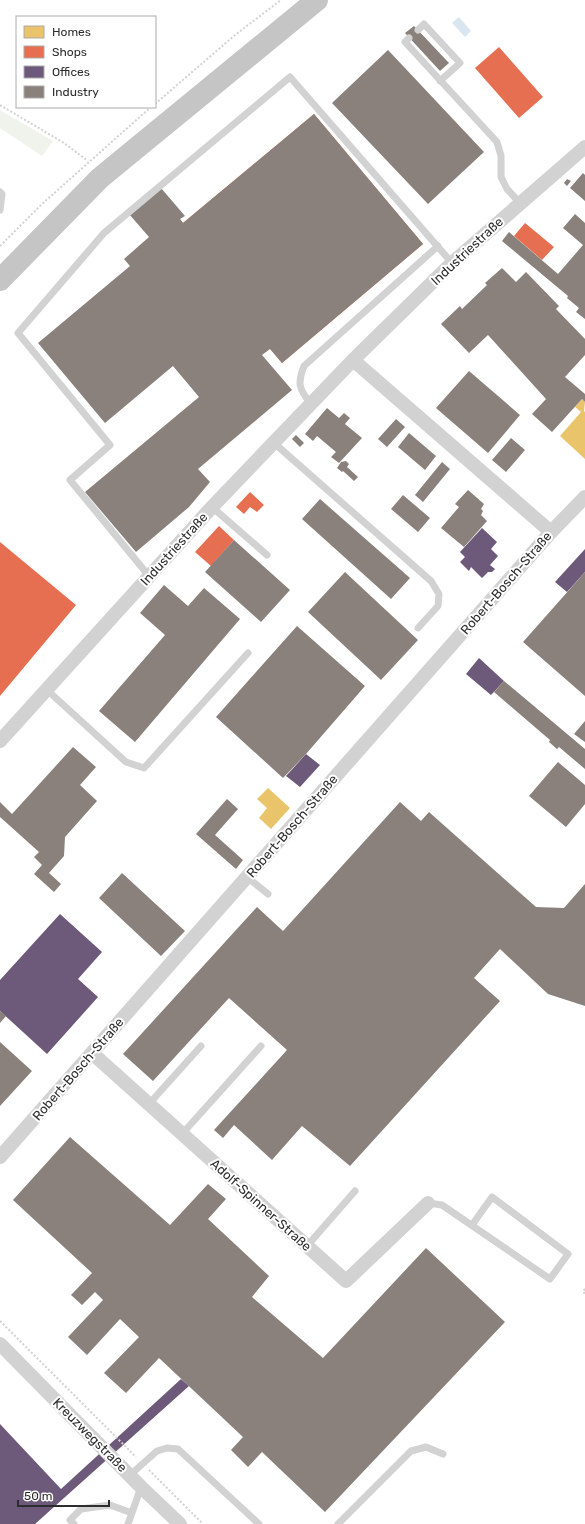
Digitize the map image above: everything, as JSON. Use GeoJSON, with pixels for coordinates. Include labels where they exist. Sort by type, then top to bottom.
{"type":"FeatureCollection","features":[{"type":"Feature","properties":{"kind":"main road"},"geometry":{"type":"LineString","coordinates":[[0,280],[100,178],[271,36],[317,0]]}},
{"type":"Feature","properties":{"kind":"street","name":"Industriestraße"},"geometry":{"type":"LineString","coordinates":[[0,742],[212,507],[353,360],[452,263],[585,147]]}},
{"type":"Feature","properties":{"kind":"street"},"geometry":{"type":"LineString","coordinates":[[353,360],[551,532]]}},
{"type":"Feature","properties":{"kind":"street","name":"Robert-Bosch-Straße"},"geometry":{"type":"LineString","coordinates":[[0,1157],[551,532],[585,496]]}},
{"type":"Feature","properties":{"kind":"street","name":"Adolf-Spinner-Straße"},"geometry":{"type":"LineString","coordinates":[[92,1053],[346,1281],[428,1203]]}},
{"type":"Feature","properties":{"kind":"street","name":"Kreuzwegstraße"},"geometry":{"type":"LineString","coordinates":[[0,1344],[141,1487],[180,1524]]}},
{"type":"Feature","properties":{"kind":"lane"},"geometry":{"type":"LineString","coordinates":[[418,30],[424,24],[460,63],[440,81]]}},
{"type":"Feature","properties":{"kind":"lane"},"geometry":{"type":"LineString","coordinates":[[424,36],[430,31]]}},
{"type":"Feature","properties":{"kind":"lane"},"geometry":{"type":"LineString","coordinates":[[409,38],[405,42],[413,46],[429,63],[440,81],[497,142],[501,156],[501,177],[507,189],[520,203]]}},
{"type":"Feature","properties":{"kind":"lane"},"geometry":{"type":"LineString","coordinates":[[433,46],[439,41]]}},
{"type":"Feature","properties":{"kind":"lane"},"geometry":{"type":"LineString","coordinates":[[440,53],[445,48]]}},
{"type":"Feature","properties":{"kind":"lane"},"geometry":{"type":"LineString","coordinates":[[446,60],[451,54]]}},
{"type":"Feature","properties":{"kind":"lane"},"geometry":{"type":"LineString","coordinates":[[149,576],[70,480],[110,445],[18,333],[104,233],[290,78],[452,263]]}},
{"type":"Feature","properties":{"kind":"lane"},"geometry":{"type":"LineString","coordinates":[[0,192],[2,194],[0,210]]}},
{"type":"Feature","properties":{"kind":"lane"},"geometry":{"type":"LineString","coordinates":[[311,404],[301,392],[299,378],[304,366],[438,246]]}},
{"type":"Feature","properties":{"kind":"lane"},"geometry":{"type":"LineString","coordinates":[[274,443],[431,581],[439,594],[438,606],[418,628]]}},
{"type":"Feature","properties":{"kind":"lane"},"geometry":{"type":"LineString","coordinates":[[212,507],[267,555]]}},
{"type":"Feature","properties":{"kind":"lane"},"geometry":{"type":"LineString","coordinates":[[47,690],[126,762],[144,768],[248,653]]}},
{"type":"Feature","properties":{"kind":"lane"},"geometry":{"type":"LineString","coordinates":[[247,877],[268,894]]}},
{"type":"Feature","properties":{"kind":"lane"},"geometry":{"type":"LineString","coordinates":[[149,1104],[201,1046]]}},
{"type":"Feature","properties":{"kind":"lane"},"geometry":{"type":"LineString","coordinates":[[182,1134],[261,1046]]}},
{"type":"Feature","properties":{"kind":"lane"},"geometry":{"type":"LineString","coordinates":[[306,1246],[355,1191]]}},
{"type":"Feature","properties":{"kind":"lane"},"geometry":{"type":"LineString","coordinates":[[428,1203],[442,1204],[472,1225],[550,1279],[568,1254],[492,1197],[472,1225]]}},
{"type":"Feature","properties":{"kind":"lane"},"geometry":{"type":"LineString","coordinates":[[338,1524],[411,1451],[426,1446],[443,1454]]}},
{"type":"Feature","properties":{"kind":"lane"},"geometry":{"type":"LineString","coordinates":[[130,1475],[157,1451],[167,1448],[178,1450],[259,1524]]}},
{"type":"Feature","properties":{"kind":"lane"},"geometry":{"type":"LineString","coordinates":[[128,1524],[141,1487]]}},
{"type":"Feature","properties":{"kind":"lane"},"geometry":{"type":"LineString","coordinates":[[70,1522],[81,1509],[110,1505],[132,1513]]}},
{"type":"Feature","properties":{"kind":"path"},"geometry":{"type":"LineString","coordinates":[[156,103],[235,35],[281,0]]}},
{"type":"Feature","properties":{"kind":"path"},"geometry":{"type":"LineString","coordinates":[[0,105],[64,143],[88,161]]}},
{"type":"Feature","properties":{"kind":"path"},"geometry":{"type":"LineString","coordinates":[[0,246],[88,161],[150,108]]}},
{"type":"Feature","properties":{"kind":"path"},"geometry":{"type":"LineString","coordinates":[[585,1288],[583,1291],[585,1294]]}},
{"type":"Feature","properties":{"kind":"path"},"geometry":{"type":"LineString","coordinates":[[0,1321],[203,1524]]}},
{"type":"Feature","properties":{"kind":"shaded area"},"geometry":{"type":"Polygon","coordinates":[[[459,17],[471,31],[465,37],[452,23],[459,17]]]}},
{"type":"Feature","properties":{"kind":"shaded area"},"geometry":{"type":"Polygon","coordinates":[[[0,110],[53,141],[42,156],[0,128],[0,110]]]}},
{"type":"Feature","properties":{"kind":"building: Homes"},"geometry":{"type":"Polygon","coordinates":[[[582,399],[585,402],[585,459],[560,436],[581,412],[575,407],[582,399]]]}},
{"type":"Feature","properties":{"kind":"building: Homes"},"geometry":{"type":"Polygon","coordinates":[[[268,788],[290,808],[271,829],[259,818],[267,808],[257,799],[268,788]]]}},
{"type":"Feature","properties":{"kind":"building: Shops"},"geometry":{"type":"Polygon","coordinates":[[[499,47],[543,97],[519,118],[475,68],[499,47]]]}},
{"type":"Feature","properties":{"kind":"building: Shops"},"geometry":{"type":"Polygon","coordinates":[[[314,114],[423,244],[282,363],[166,223],[176,215],[183,223],[314,114]]]}},
{"type":"Feature","properties":{"kind":"building: Shops"},"geometry":{"type":"Polygon","coordinates":[[[525,223],[554,247],[542,260],[514,236],[525,223]]]}},
{"type":"Feature","properties":{"kind":"building: Shops"},"geometry":{"type":"Polygon","coordinates":[[[250,492],[264,505],[257,512],[250,507],[244,514],[236,507],[250,492]]]}},
{"type":"Feature","properties":{"kind":"building: Shops"},"geometry":{"type":"Polygon","coordinates":[[[219,526],[234,540],[211,566],[195,552],[219,526]]]}},
{"type":"Feature","properties":{"kind":"building: Shops"},"geometry":{"type":"Polygon","coordinates":[[[0,542],[76,605],[0,696],[0,542]]]}},
{"type":"Feature","properties":{"kind":"building: Offices"},"geometry":{"type":"Polygon","coordinates":[[[482,528],[497,542],[491,549],[498,556],[490,565],[495,569],[492,572],[488,572],[482,578],[471,567],[469,571],[460,562],[465,557],[460,552],[482,528]]]}},
{"type":"Feature","properties":{"kind":"building: Offices"},"geometry":{"type":"Polygon","coordinates":[[[585,549],[585,572],[567,592],[555,582],[585,549]]]}},
{"type":"Feature","properties":{"kind":"building: Offices"},"geometry":{"type":"Polygon","coordinates":[[[479,658],[504,681],[491,695],[466,674],[479,658]]]}},
{"type":"Feature","properties":{"kind":"building: Offices"},"geometry":{"type":"Polygon","coordinates":[[[306,754],[320,765],[300,787],[286,776],[306,754]]]}},
{"type":"Feature","properties":{"kind":"building: Offices"},"geometry":{"type":"Polygon","coordinates":[[[60,914],[102,952],[78,979],[98,997],[47,1054],[0,1011],[0,980],[60,914]]]}},
{"type":"Feature","properties":{"kind":"building: Offices"},"geometry":{"type":"Polygon","coordinates":[[[181,1379],[189,1386],[35,1524],[0,1524],[0,1424],[61,1489],[181,1379]]]}},
{"type":"Feature","properties":{"kind":"building: Industry"},"geometry":{"type":"Polygon","coordinates":[[[414,26],[449,63],[440,71],[405,33],[414,26]]]}},
{"type":"Feature","properties":{"kind":"building: Industry"},"geometry":{"type":"Polygon","coordinates":[[[388,50],[484,152],[428,204],[332,103],[388,50]]]}},
{"type":"Feature","properties":{"kind":"building: Industry"},"geometry":{"type":"Polygon","coordinates":[[[314,114],[423,244],[282,363],[270,349],[262,355],[292,390],[198,469],[210,482],[189,507],[136,552],[85,492],[199,397],[173,366],[105,423],[38,343],[130,266],[124,259],[149,237],[129,214],[161,188],[185,216],[180,219],[183,223],[314,114]]]}},
{"type":"Feature","properties":{"kind":"building: Industry"},"geometry":{"type":"Polygon","coordinates":[[[583,173],[585,175],[585,201],[570,188],[583,173]]]}},
{"type":"Feature","properties":{"kind":"building: Industry"},"geometry":{"type":"Polygon","coordinates":[[[567,179],[571,181],[567,186],[564,183],[567,179]]]}},
{"type":"Feature","properties":{"kind":"building: Industry"},"geometry":{"type":"Polygon","coordinates":[[[575,214],[585,223],[585,319],[576,312],[579,308],[567,298],[568,296],[502,241],[509,232],[558,274],[583,245],[563,228],[575,214]]]}},
{"type":"Feature","properties":{"kind":"building: Industry"},"geometry":{"type":"Polygon","coordinates":[[[502,268],[516,282],[526,272],[559,306],[556,309],[585,339],[585,355],[565,377],[585,394],[585,402],[582,399],[552,432],[532,414],[546,399],[488,335],[469,353],[441,324],[460,306],[462,309],[487,285],[485,283],[502,268]]]}},
{"type":"Feature","properties":{"kind":"building: Industry"},"geometry":{"type":"Polygon","coordinates":[[[469,371],[520,415],[488,453],[436,408],[469,371]]]}},
{"type":"Feature","properties":{"kind":"building: Industry"},"geometry":{"type":"Polygon","coordinates":[[[327,408],[339,418],[344,413],[350,418],[345,424],[362,438],[339,463],[331,457],[336,452],[317,436],[313,441],[305,434],[327,408]]]}},
{"type":"Feature","properties":{"kind":"building: Industry"},"geometry":{"type":"Polygon","coordinates":[[[396,419],[405,427],[387,447],[378,439],[396,419]]]}},
{"type":"Feature","properties":{"kind":"building: Industry"},"geometry":{"type":"Polygon","coordinates":[[[409,433],[436,456],[425,470],[398,447],[409,433]]]}},
{"type":"Feature","properties":{"kind":"building: Industry"},"geometry":{"type":"Polygon","coordinates":[[[296,435],[304,443],[300,447],[292,439],[296,435]]]}},
{"type":"Feature","properties":{"kind":"building: Industry"},"geometry":{"type":"Polygon","coordinates":[[[511,438],[525,450],[506,472],[492,460],[511,438]]]}},
{"type":"Feature","properties":{"kind":"building: Industry"},"geometry":{"type":"Polygon","coordinates":[[[346,461],[349,464],[347,467],[358,477],[354,481],[343,471],[342,472],[337,468],[341,462],[346,461]]]}},
{"type":"Feature","properties":{"kind":"building: Industry"},"geometry":{"type":"Polygon","coordinates":[[[442,462],[450,469],[423,502],[415,495],[442,462]]]}},
{"type":"Feature","properties":{"kind":"building: Industry"},"geometry":{"type":"Polygon","coordinates":[[[468,490],[484,504],[481,509],[483,511],[481,515],[487,521],[464,547],[441,528],[459,507],[455,504],[468,490]]]}},
{"type":"Feature","properties":{"kind":"building: Industry"},"geometry":{"type":"Polygon","coordinates":[[[403,495],[430,518],[418,532],[391,509],[403,495]]]}},
{"type":"Feature","properties":{"kind":"building: Industry"},"geometry":{"type":"Polygon","coordinates":[[[320,499],[410,578],[391,599],[302,519],[320,499]]]}},
{"type":"Feature","properties":{"kind":"building: Industry"},"geometry":{"type":"Polygon","coordinates":[[[234,540],[290,590],[261,622],[205,572],[234,540]]]}},
{"type":"Feature","properties":{"kind":"building: Industry"},"geometry":{"type":"Polygon","coordinates":[[[345,572],[418,640],[381,680],[308,612],[345,572]]]}},
{"type":"Feature","properties":{"kind":"building: Industry"},"geometry":{"type":"Polygon","coordinates":[[[585,572],[585,696],[523,642],[585,572]]]}},
{"type":"Feature","properties":{"kind":"building: Industry"},"geometry":{"type":"Polygon","coordinates":[[[164,585],[188,606],[204,588],[240,619],[135,742],[99,711],[165,635],[140,613],[164,585]]]}},
{"type":"Feature","properties":{"kind":"building: Industry"},"geometry":{"type":"Polygon","coordinates":[[[297,626],[365,686],[306,754],[283,778],[216,717],[297,626]]]}},
{"type":"Feature","properties":{"kind":"building: Industry"},"geometry":{"type":"Polygon","coordinates":[[[504,681],[585,749],[585,769],[559,747],[557,749],[549,742],[550,740],[494,692],[504,681]]]}},
{"type":"Feature","properties":{"kind":"building: Industry"},"geometry":{"type":"Polygon","coordinates":[[[585,721],[585,742],[574,734],[585,721]]]}},
{"type":"Feature","properties":{"kind":"building: Industry"},"geometry":{"type":"Polygon","coordinates":[[[73,747],[96,767],[80,785],[97,801],[65,837],[64,856],[49,873],[61,884],[54,892],[34,874],[42,865],[34,857],[39,852],[0,817],[0,802],[12,814],[73,747]]]}},
{"type":"Feature","properties":{"kind":"building: Industry"},"geometry":{"type":"Polygon","coordinates":[[[558,762],[585,785],[585,804],[566,827],[529,796],[558,762]]]}},
{"type":"Feature","properties":{"kind":"building: Industry"},"geometry":{"type":"Polygon","coordinates":[[[227,799],[238,809],[215,835],[243,860],[236,869],[196,834],[227,799]]]}},
{"type":"Feature","properties":{"kind":"building: Industry"},"geometry":{"type":"Polygon","coordinates":[[[400,802],[421,821],[429,812],[536,907],[564,908],[585,884],[585,1006],[548,994],[500,949],[474,978],[500,1001],[350,1166],[302,1126],[272,1160],[234,1125],[223,1138],[214,1130],[287,1050],[229,998],[153,1081],[123,1054],[257,907],[283,931],[400,802]]]}},
{"type":"Feature","properties":{"kind":"building: Industry"},"geometry":{"type":"Polygon","coordinates":[[[122,873],[185,931],[161,956],[99,898],[122,873]]]}},
{"type":"Feature","properties":{"kind":"building: Industry"},"geometry":{"type":"Polygon","coordinates":[[[0,1011],[6,1016],[0,1023],[0,1011]]]}},
{"type":"Feature","properties":{"kind":"building: Industry"},"geometry":{"type":"Polygon","coordinates":[[[0,1042],[32,1071],[0,1106],[0,1042]]]}},
{"type":"Feature","properties":{"kind":"building: Industry"},"geometry":{"type":"Polygon","coordinates":[[[70,1137],[170,1225],[208,1184],[226,1199],[208,1219],[269,1276],[252,1297],[323,1358],[426,1248],[505,1322],[325,1512],[262,1452],[248,1467],[231,1450],[243,1437],[159,1358],[126,1393],[104,1373],[139,1337],[120,1319],[87,1355],[68,1337],[103,1300],[95,1292],[82,1305],[71,1295],[92,1273],[13,1200],[70,1137]]]}}]}
